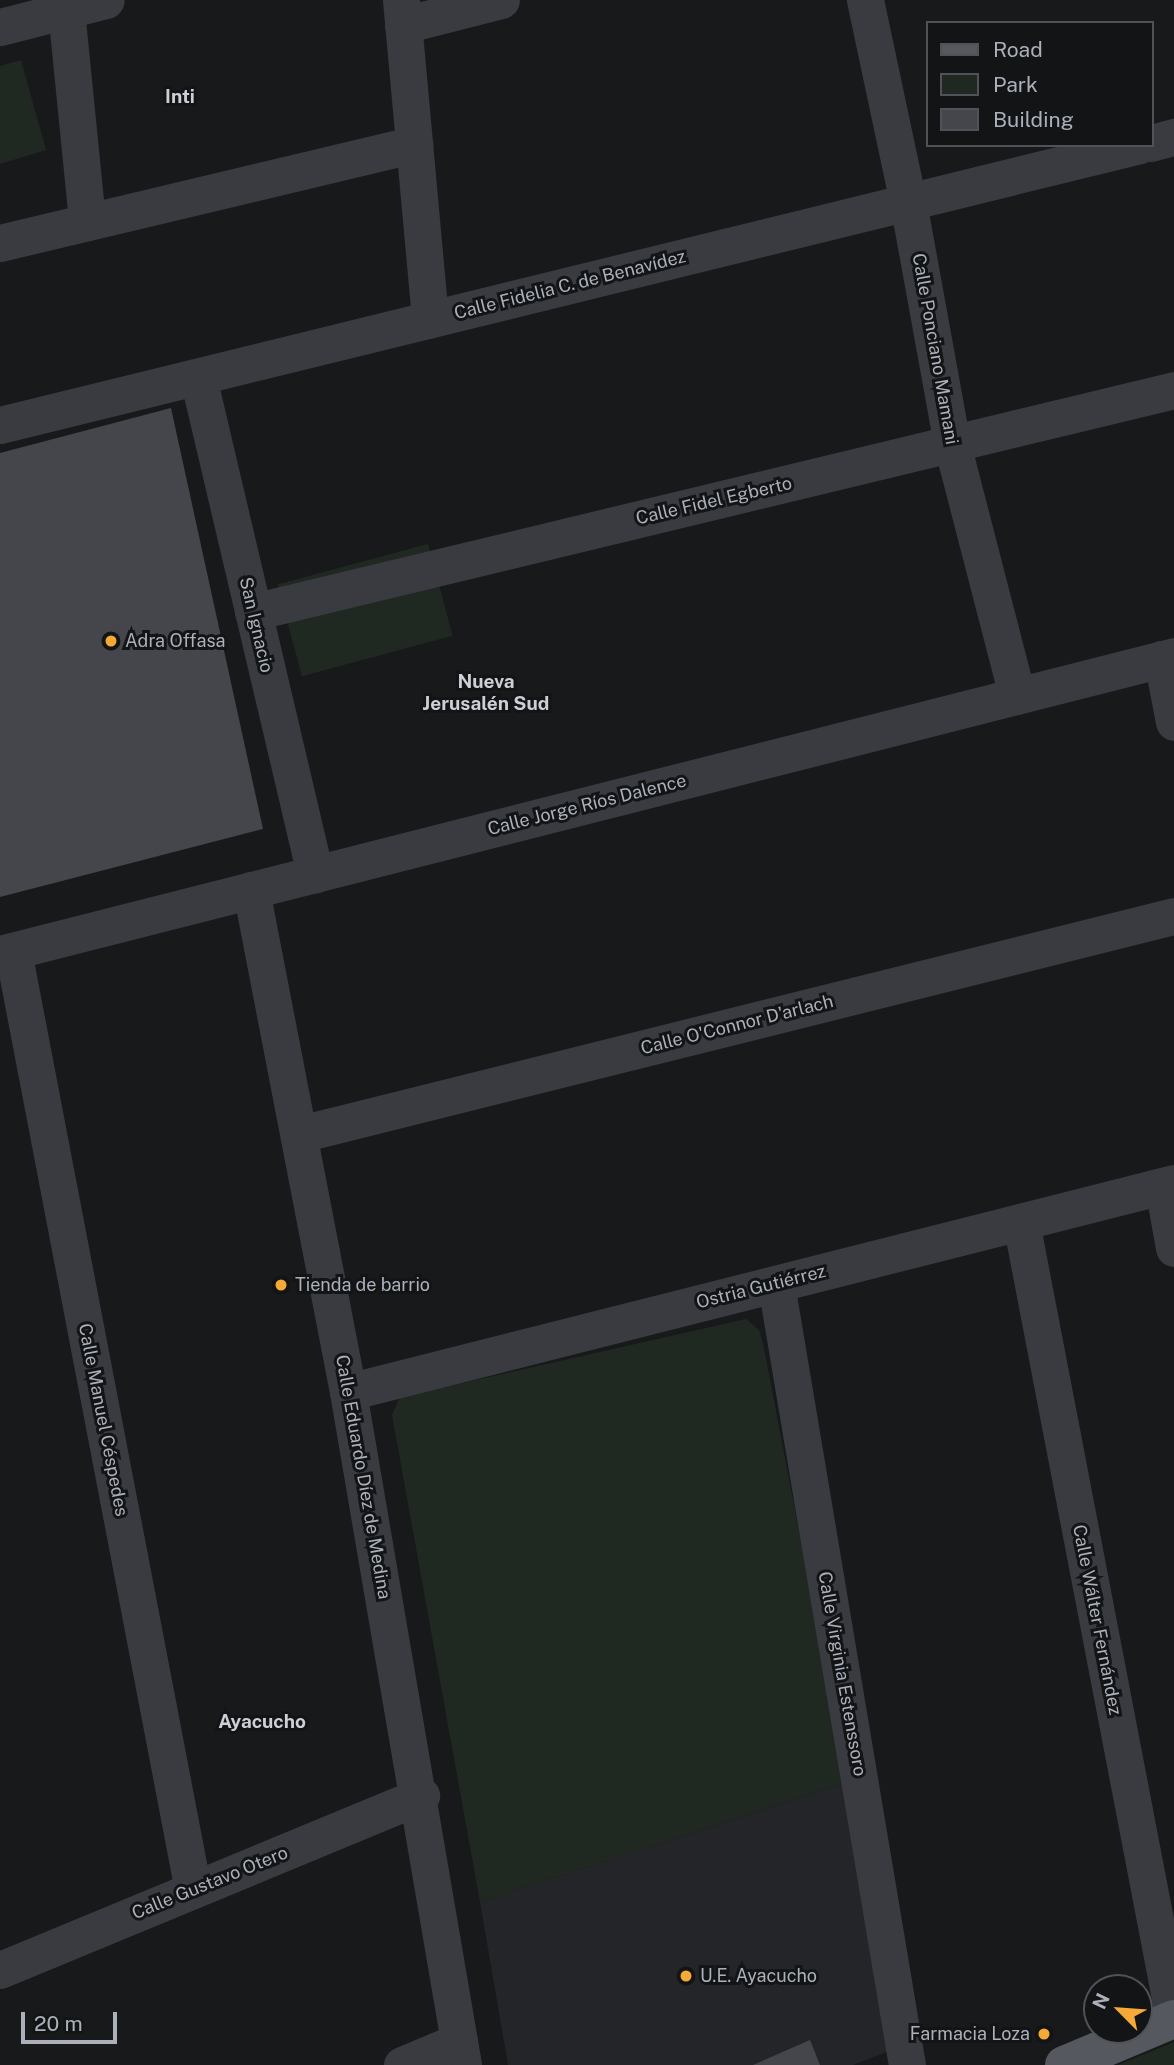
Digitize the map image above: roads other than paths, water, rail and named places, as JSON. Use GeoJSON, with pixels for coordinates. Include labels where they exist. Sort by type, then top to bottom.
{"type":"FeatureCollection","features":[{"type":"Feature","properties":{"kind":"main road"},"geometry":{"type":"LineString","coordinates":[[1064,2065],[1174,2019]]}},
{"type":"Feature","properties":{"kind":"street"},"geometry":{"type":"LineString","coordinates":[[0,27],[106,0]]}},
{"type":"Feature","properties":{"kind":"street"},"geometry":{"type":"LineString","coordinates":[[430,320],[402,12],[501,0]]}},
{"type":"Feature","properties":{"kind":"street","name":"Calle Ponciano Mamani"},"geometry":{"type":"LineString","coordinates":[[865,0],[908,202],[952,444],[1017,695]]}},
{"type":"Feature","properties":{"kind":"street"},"geometry":{"type":"LineString","coordinates":[[66,10],[87,222]]}},
{"type":"Feature","properties":{"kind":"street"},"geometry":{"type":"LineString","coordinates":[[1153,142],[1174,137]]}},
{"type":"Feature","properties":{"kind":"street"},"geometry":{"type":"LineString","coordinates":[[0,243],[414,145]]}},
{"type":"Feature","properties":{"kind":"street","name":"Calle Fidelia C. de Benavídez"},"geometry":{"type":"LineString","coordinates":[[0,425],[1132,147]]}},
{"type":"Feature","properties":{"kind":"street","name":"San Ignacio"},"geometry":{"type":"LineString","coordinates":[[198,377],[315,874]]}},
{"type":"Feature","properties":{"kind":"street","name":"Calle Fidel Egberto"},"geometry":{"type":"LineString","coordinates":[[253,612],[1174,390]]}},
{"type":"Feature","properties":{"kind":"street"},"geometry":{"type":"LineString","coordinates":[[1168,657],[1174,722]]}},
{"type":"Feature","properties":{"kind":"street","name":"Calle Jorge Ríos Dalence"},"geometry":{"type":"LineString","coordinates":[[6,952],[1168,657]]}},
{"type":"Feature","properties":{"kind":"street","name":"Calle Eduardo Díez de Medina"},"geometry":{"type":"LineString","coordinates":[[251,890],[300,1134],[421,1796],[461,2053]]}},
{"type":"Feature","properties":{"kind":"street","name":"Calle O'Connor D'arlach"},"geometry":{"type":"LineString","coordinates":[[300,1134],[1174,916]]}},
{"type":"Feature","properties":{"kind":"street","name":"Calle Manuel Céspedes"},"geometry":{"type":"LineString","coordinates":[[6,952],[193,1890]]}},
{"type":"Feature","properties":{"kind":"street"},"geometry":{"type":"LineString","coordinates":[[1168,1185],[1174,1248]]}},
{"type":"Feature","properties":{"kind":"street","name":"Ostria Gutiérrez"},"geometry":{"type":"LineString","coordinates":[[348,1392],[1168,1185]]}},
{"type":"Feature","properties":{"kind":"street","name":"Calle Wálter Fernández"},"geometry":{"type":"LineString","coordinates":[[1021,1222],[1174,2019]]}},
{"type":"Feature","properties":{"kind":"street","name":"Calle Virginia Estenssoro"},"geometry":{"type":"LineString","coordinates":[[776,1284],[907,2065]]}},
{"type":"Feature","properties":{"kind":"street","name":"Calle Gustavo Otero"},"geometry":{"type":"LineString","coordinates":[[0,1970],[421,1796]]}},
{"type":"Feature","properties":{"kind":"street"},"geometry":{"type":"LineString","coordinates":[[402,2065],[461,2053]]}},
{"type":"Feature","properties":{"kind":"place","name":"Adra Offasa"},"geometry":{"type":"Point","coordinates":[111,641]}},
{"type":"Feature","properties":{"kind":"place","name":"Tienda de barrio"},"geometry":{"type":"Point","coordinates":[281,1285]}},
{"type":"Feature","properties":{"kind":"place","name":"U.E. Ayacucho"},"geometry":{"type":"Point","coordinates":[686,1976]}},
{"type":"Feature","properties":{"kind":"place","name":"Farmacia Loza"},"geometry":{"type":"Point","coordinates":[1044,2034]}},
{"type":"Feature","properties":{"kind":"district","name":"Inti"},"geometry":{"type":"Point","coordinates":[180,97]}},
{"type":"Feature","properties":{"kind":"district","name":"Nueva Jerusalén Sud"},"geometry":{"type":"Point","coordinates":[486,693]}},
{"type":"Feature","properties":{"kind":"district","name":"Ayacucho"},"geometry":{"type":"Point","coordinates":[262,1722]}}]}
